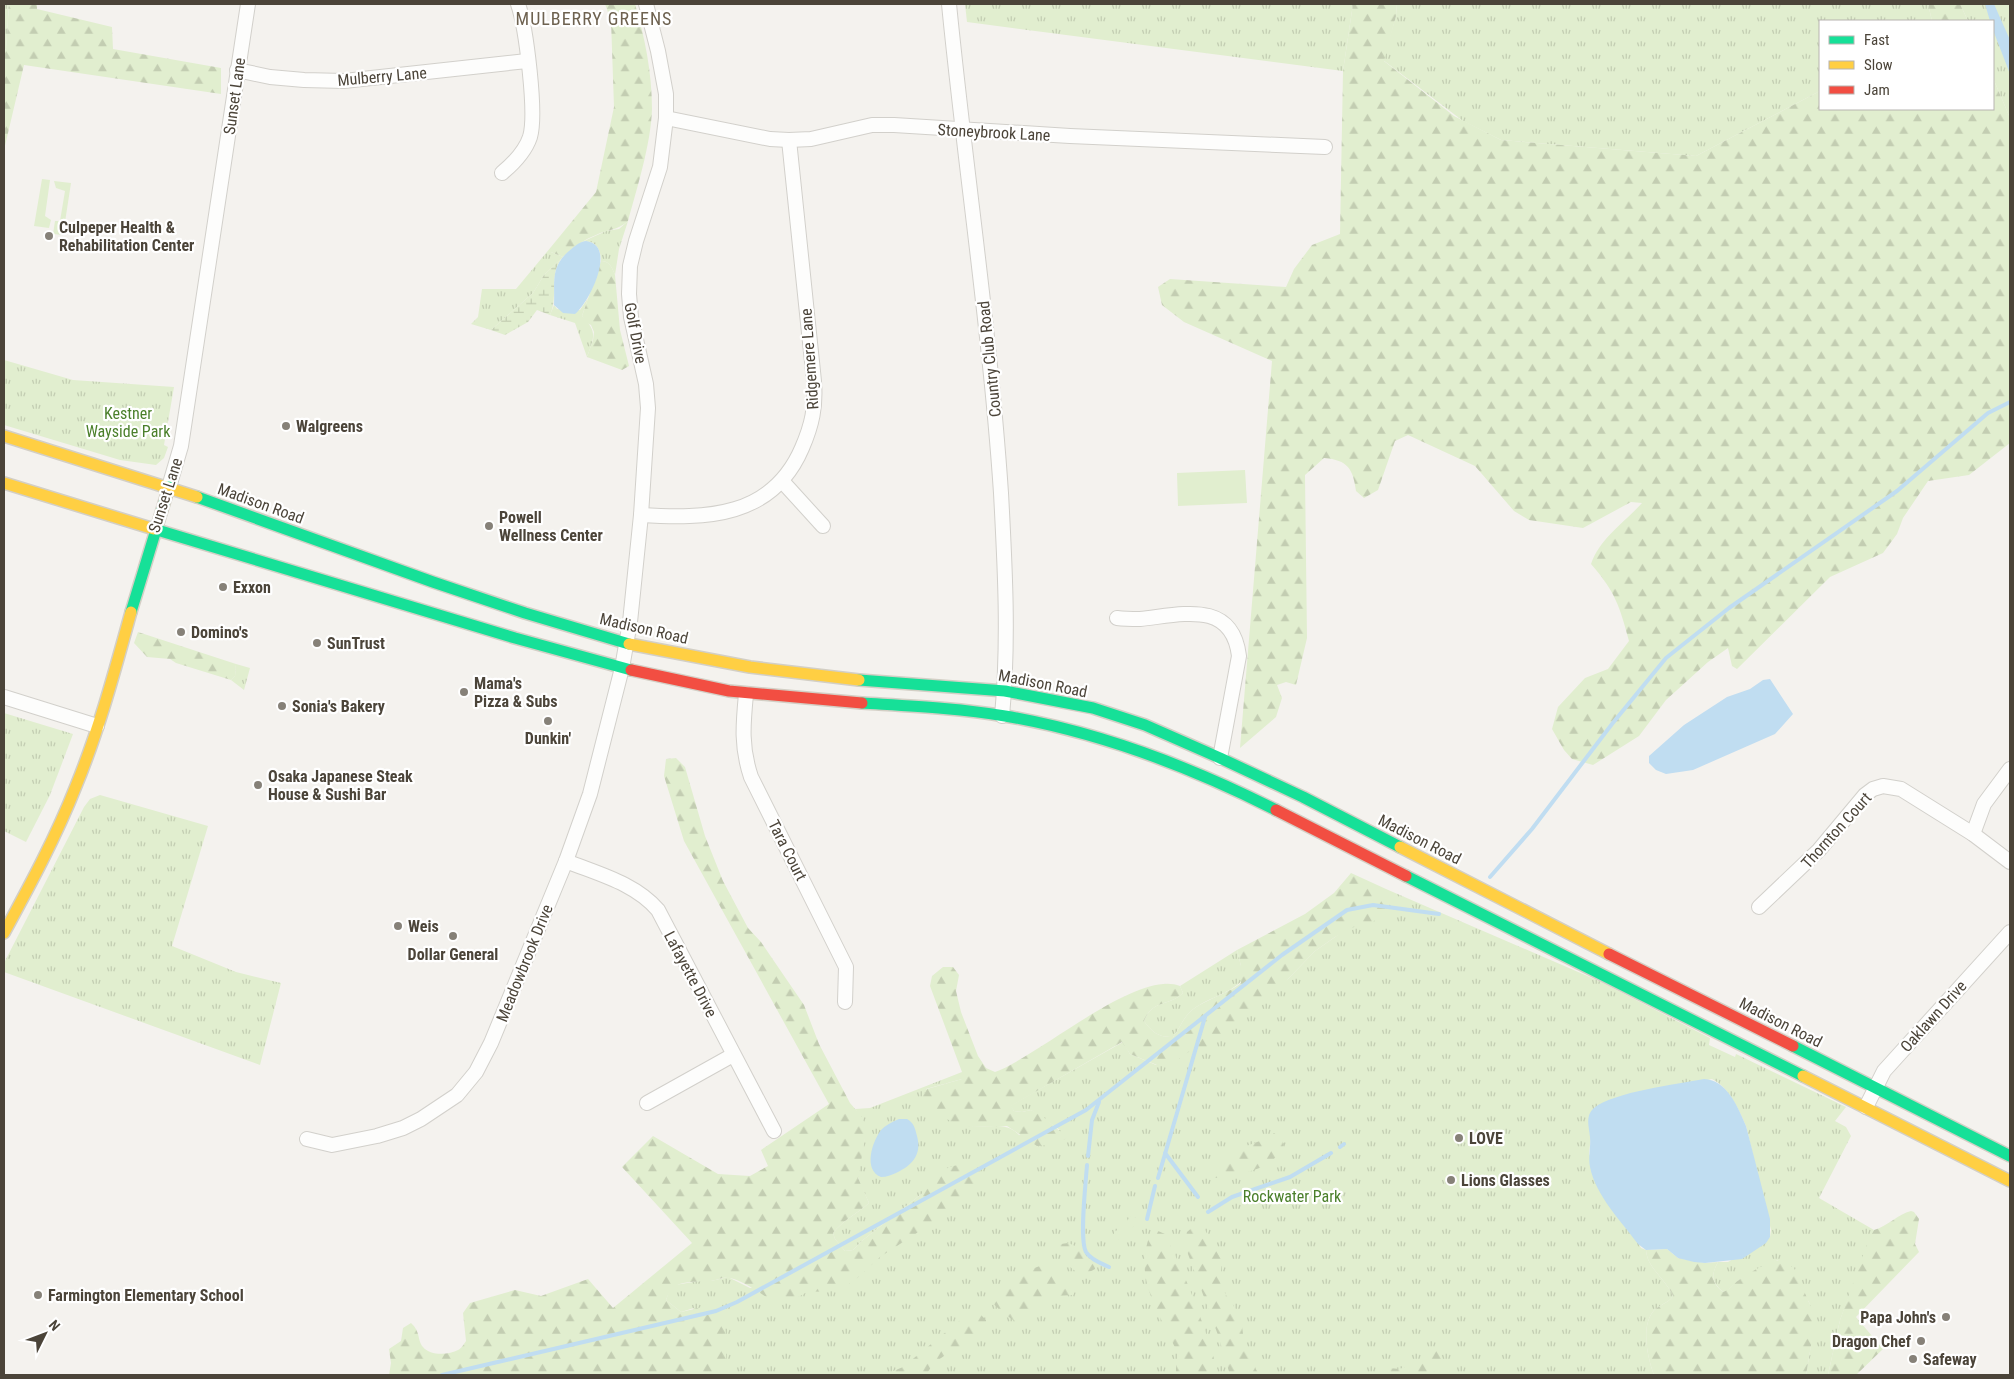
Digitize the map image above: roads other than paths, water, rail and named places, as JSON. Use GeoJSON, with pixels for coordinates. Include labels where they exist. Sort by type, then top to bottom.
{"type":"FeatureCollection","features":[{"type":"Feature","properties":{"kind":"main road","name":"Madison Road"},"geometry":{"type":"LineString","coordinates":[[4,436],[168,487],[442,586],[525,613],[626,642],[750,667],[863,680],[1005,691],[1093,708],[1145,725],[1303,797],[1468,883],[2010,1156]]}},
{"type":"Feature","properties":{"kind":"main road"},"geometry":{"type":"LineString","coordinates":[[4,484],[498,633],[622,668],[699,686],[746,694],[1002,716],[1047,724],[1138,750],[1191,770],[1242,793],[2010,1181]]}},
{"type":"Feature","properties":{"kind":"main road","name":"Sunset Lane"},"geometry":{"type":"LineString","coordinates":[[4,933],[57,830],[85,764],[168,487]]}},
{"type":"Feature","properties":{"kind":"street","name":"Sunset Lane"},"geometry":{"type":"LineString","coordinates":[[168,487],[181,446],[248,4]]}},
{"type":"Feature","properties":{"kind":"street"},"geometry":{"type":"LineString","coordinates":[[502,173],[513,164],[524,150],[534,121],[523,20],[518,4]]}},
{"type":"Feature","properties":{"kind":"street","name":"Golf Drive"},"geometry":{"type":"LineString","coordinates":[[622,668],[640,515],[648,408],[646,384],[631,317],[629,294],[630,266],[636,241],[660,167],[666,118],[666,94],[646,4]]}},
{"type":"Feature","properties":{"kind":"street","name":"Country Club Road"},"geometry":{"type":"LineString","coordinates":[[949,4],[962,130],[987,333],[997,442],[1005,571],[1005,691],[1002,716]]}},
{"type":"Feature","properties":{"kind":"street","name":"Mulberry Lane"},"geometry":{"type":"LineString","coordinates":[[237,70],[270,77],[344,81],[528,61]]}},
{"type":"Feature","properties":{"kind":"street","name":"Stoneybrook Lane"},"geometry":{"type":"LineString","coordinates":[[666,118],[770,139],[789,140],[811,139],[872,125],[894,125],[962,130],[1325,147]]}},
{"type":"Feature","properties":{"kind":"street","name":"Ridgemere Lane"},"geometry":{"type":"LineString","coordinates":[[640,515],[693,516],[735,510],[752,504],[782,481],[793,465],[811,428],[815,401],[789,140]]}},
{"type":"Feature","properties":{"kind":"street"},"geometry":{"type":"LineString","coordinates":[[782,481],[823,526]]}},
{"type":"Feature","properties":{"kind":"street"},"geometry":{"type":"LineString","coordinates":[[1117,618],[1140,619],[1169,614],[1205,615],[1216,618],[1225,624],[1234,635],[1238,645],[1239,656],[1220,758]]}},
{"type":"Feature","properties":{"kind":"street","name":"Meadowbrook Drive"},"geometry":{"type":"LineString","coordinates":[[307,1139],[332,1145],[377,1136],[403,1128],[422,1119],[457,1095],[476,1072],[491,1043],[566,861],[590,794],[622,668]]}},
{"type":"Feature","properties":{"kind":"street","name":"Tara Court"},"geometry":{"type":"LineString","coordinates":[[746,694],[743,739],[745,758],[751,777],[846,967],[845,1002]]}},
{"type":"Feature","properties":{"kind":"street"},"geometry":{"type":"LineString","coordinates":[[4,697],[97,726]]}},
{"type":"Feature","properties":{"kind":"street"},"geometry":{"type":"LineString","coordinates":[[2010,769],[1984,804],[1973,834],[2010,862]]}},
{"type":"Feature","properties":{"kind":"street","name":"Thornton Court"},"geometry":{"type":"LineString","coordinates":[[1759,908],[1820,850],[1861,799],[1873,789],[1883,786],[1901,789],[1973,834]]}},
{"type":"Feature","properties":{"kind":"street","name":"Lafayette Drive"},"geometry":{"type":"LineString","coordinates":[[566,861],[635,889],[649,899],[658,910],[774,1131]]}},
{"type":"Feature","properties":{"kind":"street","name":"Oaklawn Drive"},"geometry":{"type":"LineString","coordinates":[[1866,1107],[1884,1071],[2010,932]]}},
{"type":"Feature","properties":{"kind":"street"},"geometry":{"type":"LineString","coordinates":[[647,1103],[733,1055]]}},
{"type":"Feature","properties":{"kind":"water"},"geometry":{"type":"Polygon","coordinates":[[[1985,4],[1994,4],[2010,40],[2010,74],[1994,33],[1994,20],[1990,20],[1985,4]]]}},
{"type":"Feature","properties":{"kind":"water"},"geometry":{"type":"Polygon","coordinates":[[[586,241],[595,245],[600,253],[598,275],[581,308],[575,314],[563,313],[554,305],[556,269],[569,251],[579,243],[586,241]]]}},
{"type":"Feature","properties":{"kind":"water"},"geometry":{"type":"Polygon","coordinates":[[[1770,679],[1793,714],[1775,734],[1693,770],[1666,774],[1656,770],[1649,763],[1649,756],[1684,725],[1727,697],[1750,689],[1763,680],[1770,679]]]}},
{"type":"Feature","properties":{"kind":"water"},"geometry":{"type":"Polygon","coordinates":[[[1704,1079],[1719,1084],[1725,1089],[1739,1111],[1746,1126],[1770,1219],[1770,1237],[1766,1243],[1742,1259],[1705,1263],[1678,1258],[1667,1249],[1646,1250],[1638,1244],[1603,1198],[1593,1178],[1589,1163],[1590,1141],[1588,1121],[1589,1114],[1594,1108],[1616,1097],[1646,1089],[1704,1079]]]}},
{"type":"Feature","properties":{"kind":"water"},"geometry":{"type":"Polygon","coordinates":[[[899,1119],[907,1119],[914,1126],[918,1142],[917,1154],[911,1163],[902,1170],[889,1176],[881,1177],[872,1168],[872,1148],[881,1130],[899,1119]]]}},
{"type":"Feature","properties":{"kind":"waterway"},"geometry":{"type":"LineString","coordinates":[[1490,877],[1532,829],[1612,724],[1666,658],[1729,608],[1897,491],[1988,413],[2010,402]]}},
{"type":"Feature","properties":{"kind":"waterway"},"geometry":{"type":"LineString","coordinates":[[442,1375],[716,1311],[737,1302],[1086,1110],[1282,955],[1347,910],[1373,905],[1439,914]]}},
{"type":"Feature","properties":{"kind":"waterway"},"geometry":{"type":"LineString","coordinates":[[1158,1178],[1205,1017]]}},
{"type":"Feature","properties":{"kind":"waterway"},"geometry":{"type":"LineString","coordinates":[[1088,1156],[1092,1120],[1099,1102]]}},
{"type":"Feature","properties":{"kind":"waterway"},"geometry":{"type":"LineString","coordinates":[[1340,1147],[1344,1144]]}},
{"type":"Feature","properties":{"kind":"waterway"},"geometry":{"type":"LineString","coordinates":[[1165,1153],[1198,1197]]}},
{"type":"Feature","properties":{"kind":"waterway"},"geometry":{"type":"LineString","coordinates":[[1208,1212],[1232,1197],[1290,1177],[1331,1153]]}},
{"type":"Feature","properties":{"kind":"waterway"},"geometry":{"type":"LineString","coordinates":[[1087,1165],[1084,1196],[1084,1245],[1086,1252],[1091,1257],[1109,1267]]}},
{"type":"Feature","properties":{"kind":"waterway"},"geometry":{"type":"LineString","coordinates":[[1147,1219],[1155,1186]]}},
{"type":"Feature","properties":{"kind":"place","name":"Culpeper Health & Rehabilitation Center"},"geometry":{"type":"Point","coordinates":[49,236]}},
{"type":"Feature","properties":{"kind":"place","name":"Walgreens"},"geometry":{"type":"Point","coordinates":[286,426]}},
{"type":"Feature","properties":{"kind":"place","name":"Powell Wellness Center"},"geometry":{"type":"Point","coordinates":[489,526]}},
{"type":"Feature","properties":{"kind":"place","name":"Exxon"},"geometry":{"type":"Point","coordinates":[223,587]}},
{"type":"Feature","properties":{"kind":"place","name":"Domino's"},"geometry":{"type":"Point","coordinates":[181,632]}},
{"type":"Feature","properties":{"kind":"place","name":"SunTrust"},"geometry":{"type":"Point","coordinates":[317,643]}},
{"type":"Feature","properties":{"kind":"place","name":"Mama's Pizza & Subs"},"geometry":{"type":"Point","coordinates":[464,692]}},
{"type":"Feature","properties":{"kind":"place","name":"Sonia's Bakery"},"geometry":{"type":"Point","coordinates":[282,706]}},
{"type":"Feature","properties":{"kind":"place","name":"Dunkin'"},"geometry":{"type":"Point","coordinates":[548,721]}},
{"type":"Feature","properties":{"kind":"place","name":"Osaka Japanese Steak House & Sushi Bar"},"geometry":{"type":"Point","coordinates":[258,785]}},
{"type":"Feature","properties":{"kind":"place","name":"Weis"},"geometry":{"type":"Point","coordinates":[398,926]}},
{"type":"Feature","properties":{"kind":"place","name":"Dollar General"},"geometry":{"type":"Point","coordinates":[453,936]}},
{"type":"Feature","properties":{"kind":"place","name":"LOVE"},"geometry":{"type":"Point","coordinates":[1459,1138]}},
{"type":"Feature","properties":{"kind":"place","name":"Lions Glasses"},"geometry":{"type":"Point","coordinates":[1451,1180]}},
{"type":"Feature","properties":{"kind":"place","name":"Farmington Elementary School"},"geometry":{"type":"Point","coordinates":[38,1295]}},
{"type":"Feature","properties":{"kind":"place","name":"Papa John's"},"geometry":{"type":"Point","coordinates":[1946,1317]}},
{"type":"Feature","properties":{"kind":"place","name":"Dragon Chef"},"geometry":{"type":"Point","coordinates":[1921,1341]}},
{"type":"Feature","properties":{"kind":"place","name":"Safeway"},"geometry":{"type":"Point","coordinates":[1913,1359]}},
{"type":"Feature","properties":{"kind":"district","name":"MULBERRY GREENS"},"geometry":{"type":"Point","coordinates":[594,19]}},
{"type":"Feature","properties":{"kind":"park label","name":"Kestner Wayside Park"},"geometry":{"type":"Point","coordinates":[128,422]}},
{"type":"Feature","properties":{"kind":"park label","name":"Rockwater Park"},"geometry":{"type":"Point","coordinates":[1292,1196]}}]}
